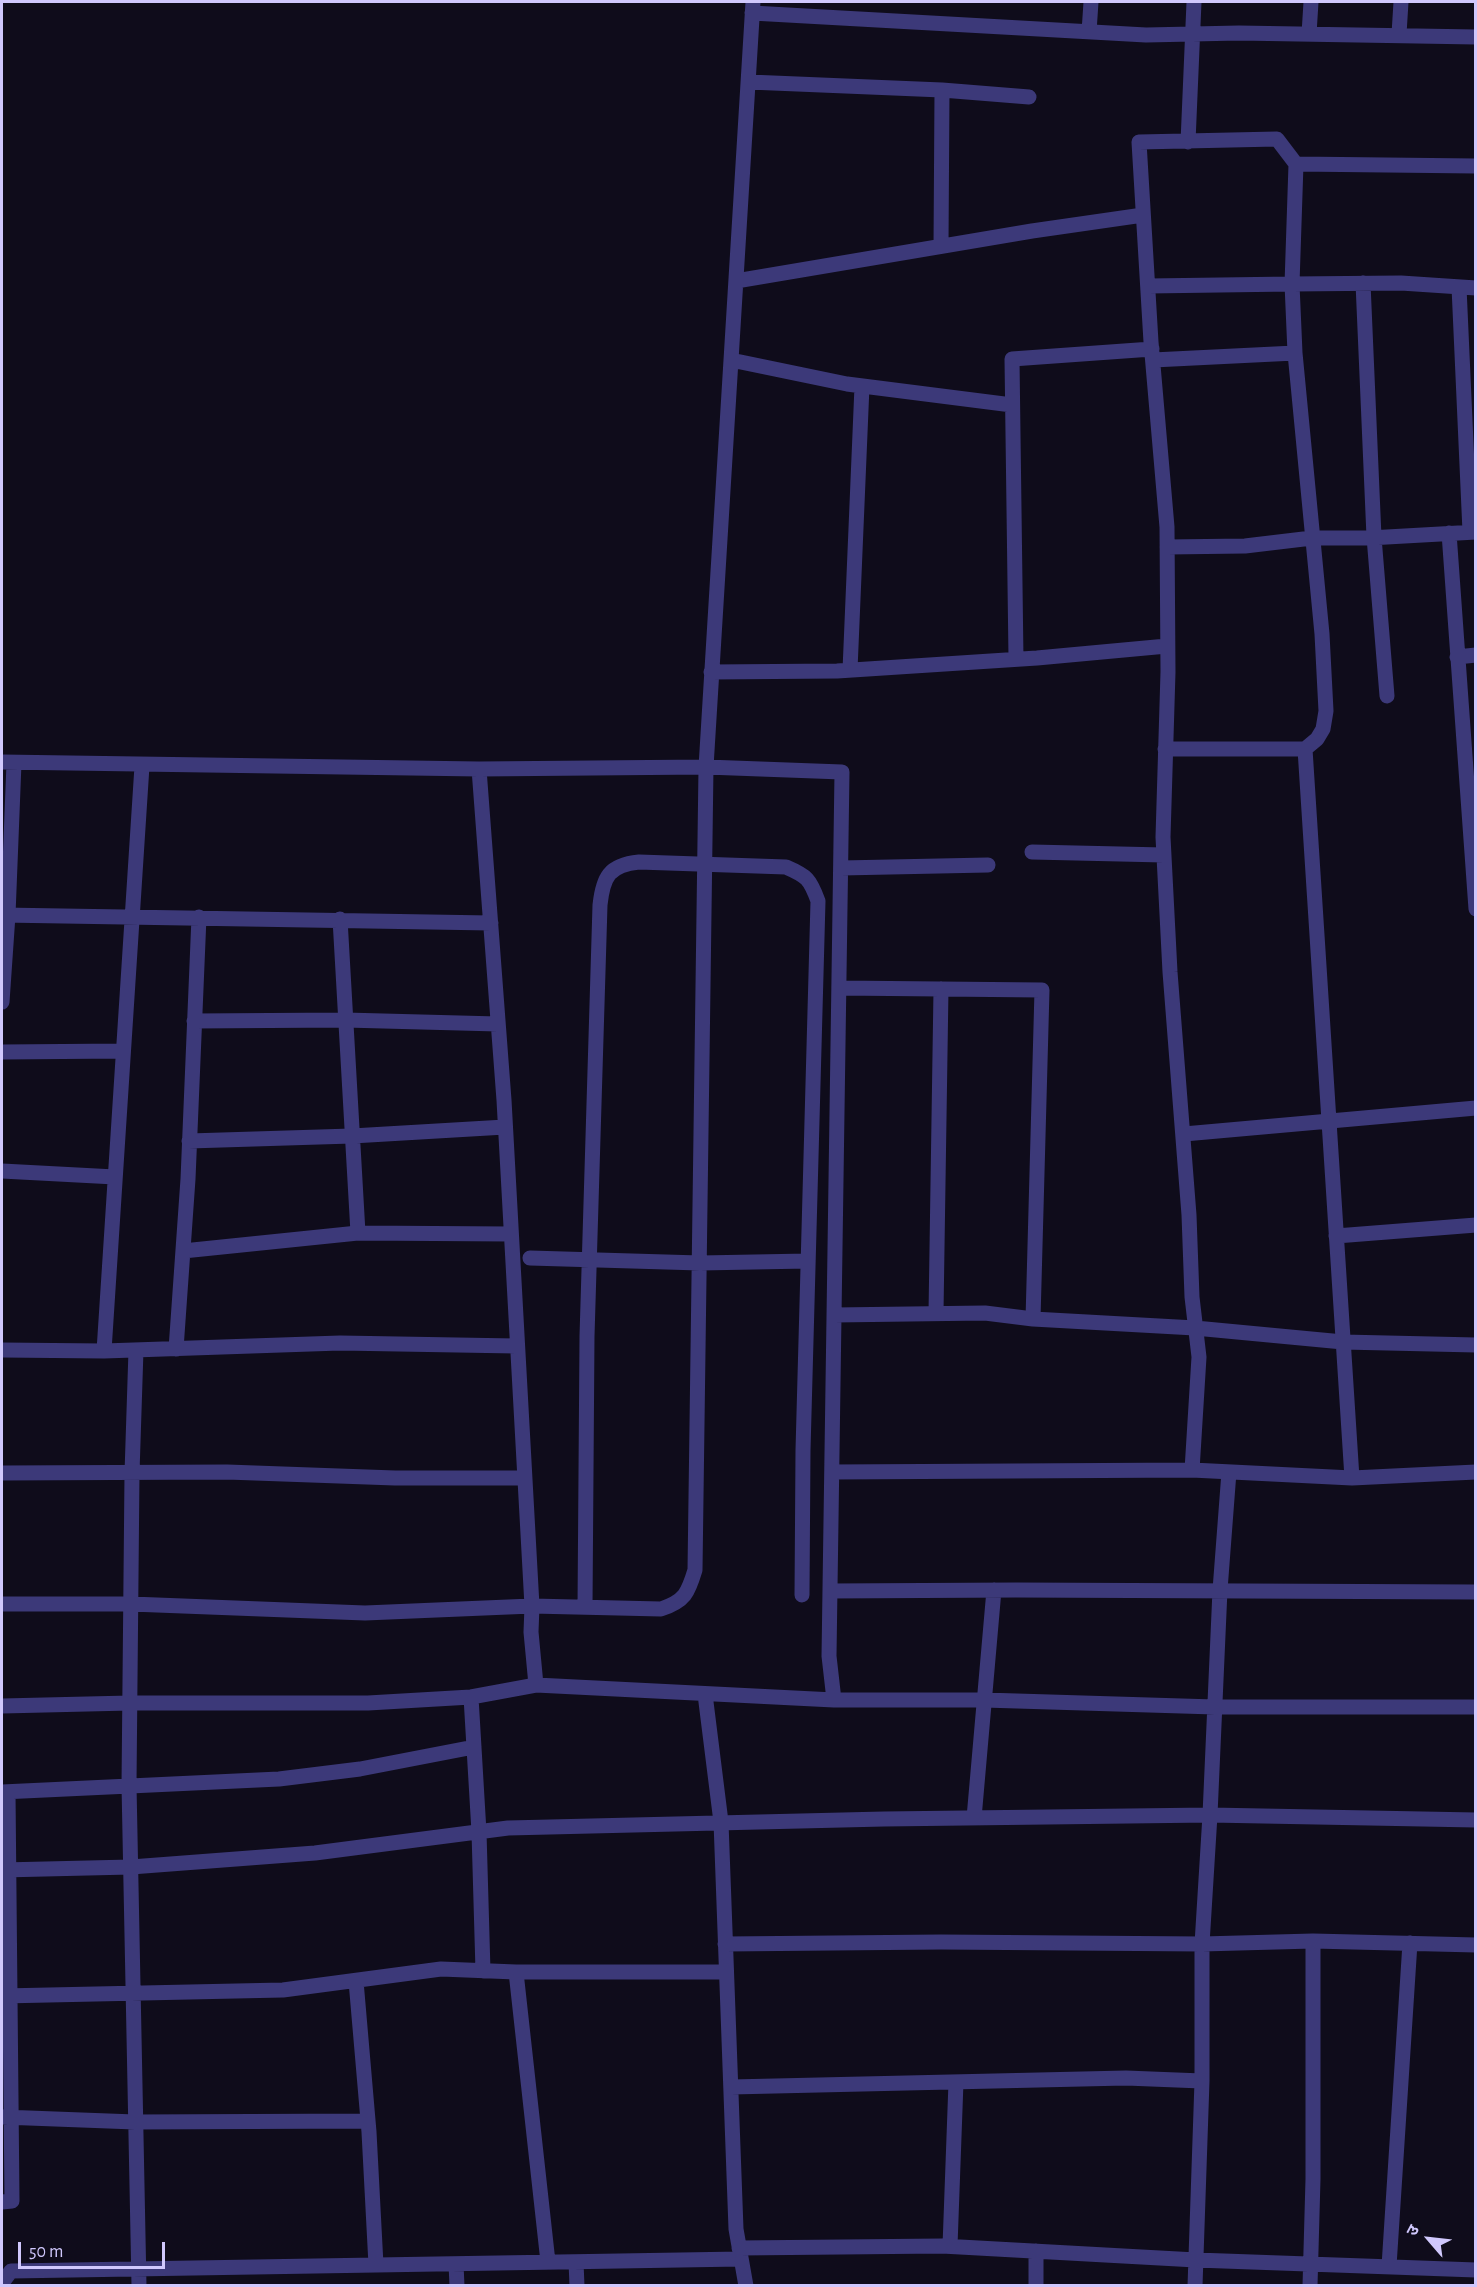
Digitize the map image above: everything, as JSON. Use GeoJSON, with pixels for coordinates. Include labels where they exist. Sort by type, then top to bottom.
{"type":"FeatureCollection","features":[{"type":"Feature","properties":{"kind":"street"},"geometry":{"type":"LineString","coordinates":[[1089,32],[1090,2]]}},
{"type":"Feature","properties":{"kind":"street"},"geometry":{"type":"LineString","coordinates":[[1188,142],[1194,2]]}},
{"type":"Feature","properties":{"kind":"street"},"geometry":{"type":"LineString","coordinates":[[1310,34],[1311,2]]}},
{"type":"Feature","properties":{"kind":"street"},"geometry":{"type":"LineString","coordinates":[[1399,34],[1401,2]]}},
{"type":"Feature","properties":{"kind":"street"},"geometry":{"type":"LineString","coordinates":[[2,1604],[131,1604],[365,1613],[532,1606],[661,1609],[678,1604],[689,1589],[695,1570],[706,766],[753,7],[1146,35],[1399,34],[1476,37]]}},
{"type":"Feature","properties":{"kind":"street"},"geometry":{"type":"LineString","coordinates":[[749,82],[942,90],[1029,97]]}},
{"type":"Feature","properties":{"kind":"street"},"geometry":{"type":"LineString","coordinates":[[941,246],[942,90]]}},
{"type":"Feature","properties":{"kind":"street"},"geometry":{"type":"LineString","coordinates":[[1165,749],[1305,749],[1317,739],[1323,729],[1326,711],[1322,634],[1295,353],[1292,284],[1296,164],[1277,139],[1139,142],[1167,547],[1167,646],[1165,749],[1164,855],[1170,972],[1190,1215],[1192,1297],[1198,1357],[1192,1470]]}},
{"type":"Feature","properties":{"kind":"street"},"geometry":{"type":"LineString","coordinates":[[1296,164],[1476,166]]}},
{"type":"Feature","properties":{"kind":"street"},"geometry":{"type":"LineString","coordinates":[[736,281],[1032,231],[1143,215]]}},
{"type":"Feature","properties":{"kind":"street"},"geometry":{"type":"LineString","coordinates":[[1363,283],[1374,537],[1387,696]]}},
{"type":"Feature","properties":{"kind":"street"},"geometry":{"type":"LineString","coordinates":[[1148,286],[1401,283],[1476,288]]}},
{"type":"Feature","properties":{"kind":"street"},"geometry":{"type":"LineString","coordinates":[[1167,547],[1245,546],[1312,538],[1473,532],[1459,287]]}},
{"type":"Feature","properties":{"kind":"street"},"geometry":{"type":"LineString","coordinates":[[1016,659],[1012,359],[1152,354],[1295,353]]}},
{"type":"Feature","properties":{"kind":"street"},"geometry":{"type":"LineString","coordinates":[[731,360],[862,386],[1012,405]]}},
{"type":"Feature","properties":{"kind":"street"},"geometry":{"type":"LineString","coordinates":[[850,670],[862,386]]}},
{"type":"Feature","properties":{"kind":"street"},"geometry":{"type":"LineString","coordinates":[[1449,533],[1457,657],[1470,758],[1476,909]]}},
{"type":"Feature","properties":{"kind":"street"},"geometry":{"type":"LineString","coordinates":[[711,672],[850,670],[1167,646]]}},
{"type":"Feature","properties":{"kind":"street"},"geometry":{"type":"LineString","coordinates":[[1457,657],[1476,655]]}},
{"type":"Feature","properties":{"kind":"street"},"geometry":{"type":"LineString","coordinates":[[1305,749],[1352,1478]]}},
{"type":"Feature","properties":{"kind":"street"},"geometry":{"type":"LineString","coordinates":[[2,1002],[8,762],[479,769],[706,766],[842,772],[829,1656],[834,1700]]}},
{"type":"Feature","properties":{"kind":"street"},"geometry":{"type":"LineString","coordinates":[[104,1352],[142,765]]}},
{"type":"Feature","properties":{"kind":"street"},"geometry":{"type":"LineString","coordinates":[[479,769],[505,1128],[532,1606],[531,1632],[536,1685]]}},
{"type":"Feature","properties":{"kind":"street"},"geometry":{"type":"LineString","coordinates":[[1032,852],[1164,855]]}},
{"type":"Feature","properties":{"kind":"street"},"geometry":{"type":"LineString","coordinates":[[585,1607],[590,1260],[602,887],[607,876],[625,863],[639,862],[786,867],[802,874],[811,882],[818,901],[802,1595]]}},
{"type":"Feature","properties":{"kind":"street"},"geometry":{"type":"LineString","coordinates":[[840,868],[988,865]]}},
{"type":"Feature","properties":{"kind":"street"},"geometry":{"type":"LineString","coordinates":[[5,915],[491,923]]}},
{"type":"Feature","properties":{"kind":"street"},"geometry":{"type":"LineString","coordinates":[[176,1349],[189,1141],[199,917]]}},
{"type":"Feature","properties":{"kind":"street"},"geometry":{"type":"LineString","coordinates":[[340,919],[358,1233]]}},
{"type":"Feature","properties":{"kind":"street"},"geometry":{"type":"LineString","coordinates":[[839,987],[1042,990],[1033,1319]]}},
{"type":"Feature","properties":{"kind":"street"},"geometry":{"type":"LineString","coordinates":[[936,1313],[940,989]]}},
{"type":"Feature","properties":{"kind":"street"},"geometry":{"type":"LineString","coordinates":[[194,1021],[345,1020],[498,1024]]}},
{"type":"Feature","properties":{"kind":"street"},"geometry":{"type":"LineString","coordinates":[[2,1052],[123,1051]]}},
{"type":"Feature","properties":{"kind":"street"},"geometry":{"type":"LineString","coordinates":[[1184,1134],[1476,1108]]}},
{"type":"Feature","properties":{"kind":"street"},"geometry":{"type":"LineString","coordinates":[[189,1141],[505,1128]]}},
{"type":"Feature","properties":{"kind":"street"},"geometry":{"type":"LineString","coordinates":[[2,1171],[115,1177]]}},
{"type":"Feature","properties":{"kind":"street"},"geometry":{"type":"LineString","coordinates":[[1336,1236],[1476,1225]]}},
{"type":"Feature","properties":{"kind":"street"},"geometry":{"type":"LineString","coordinates":[[183,1251],[358,1233],[510,1234]]}},
{"type":"Feature","properties":{"kind":"street"},"geometry":{"type":"LineString","coordinates":[[530,1258],[700,1263],[808,1261]]}},
{"type":"Feature","properties":{"kind":"street"},"geometry":{"type":"LineString","coordinates":[[834,1315],[985,1312],[1033,1319],[1195,1328],[1343,1342],[1476,1346]]}},
{"type":"Feature","properties":{"kind":"street"},"geometry":{"type":"LineString","coordinates":[[2,1350],[104,1352],[340,1343],[516,1346]]}},
{"type":"Feature","properties":{"kind":"street"},"geometry":{"type":"LineString","coordinates":[[136,1350],[132,1473],[129,1785],[135,1993],[139,2286]]}},
{"type":"Feature","properties":{"kind":"street"},"geometry":{"type":"LineString","coordinates":[[832,1472],[1192,1470],[1352,1478],[1476,1472]]}},
{"type":"Feature","properties":{"kind":"street"},"geometry":{"type":"LineString","coordinates":[[2,1473],[227,1472],[395,1478],[523,1478]]}},
{"type":"Feature","properties":{"kind":"street"},"geometry":{"type":"LineString","coordinates":[[1195,2286],[1202,2081],[1202,1944],[1220,1590],[1229,1472]]}},
{"type":"Feature","properties":{"kind":"street"},"geometry":{"type":"LineString","coordinates":[[974,1818],[994,1590]]}},
{"type":"Feature","properties":{"kind":"street"},"geometry":{"type":"LineString","coordinates":[[830,1591],[1476,1592]]}},
{"type":"Feature","properties":{"kind":"street"},"geometry":{"type":"LineString","coordinates":[[2,1706],[130,1703],[368,1703],[471,1697],[536,1685],[834,1700],[984,1700],[1215,1707],[1476,1707]]}},
{"type":"Feature","properties":{"kind":"street"},"geometry":{"type":"LineString","coordinates":[[705,1694],[721,1822],[736,2229],[746,2286]]}},
{"type":"Feature","properties":{"kind":"street"},"geometry":{"type":"LineString","coordinates":[[471,1697],[479,1832],[483,1971]]}},
{"type":"Feature","properties":{"kind":"street"},"geometry":{"type":"LineString","coordinates":[[2,2202],[12,2201],[6,2117],[5,1792],[279,1779],[360,1769],[474,1747]]}},
{"type":"Feature","properties":{"kind":"street"},"geometry":{"type":"LineString","coordinates":[[4,1870],[131,1867],[315,1853],[508,1828],[721,1822],[1210,1815],[1476,1820]]}},
{"type":"Feature","properties":{"kind":"street"},"geometry":{"type":"LineString","coordinates":[[725,1944],[941,1942],[1202,1944],[1313,1941],[1476,1945]]}},
{"type":"Feature","properties":{"kind":"street"},"geometry":{"type":"LineString","coordinates":[[1310,2286],[1313,1941]]}},
{"type":"Feature","properties":{"kind":"street"},"geometry":{"type":"LineString","coordinates":[[1389,2266],[1410,1943]]}},
{"type":"Feature","properties":{"kind":"street"},"geometry":{"type":"LineString","coordinates":[[5,1996],[283,1990],[441,1970],[726,1972]]}},
{"type":"Feature","properties":{"kind":"street"},"geometry":{"type":"LineString","coordinates":[[516,1972],[548,2262]]}},
{"type":"Feature","properties":{"kind":"street"},"geometry":{"type":"LineString","coordinates":[[356,1981],[368,2121],[376,2265]]}},
{"type":"Feature","properties":{"kind":"street"},"geometry":{"type":"LineString","coordinates":[[730,2087],[1126,2078],[1202,2081]]}},
{"type":"Feature","properties":{"kind":"street"},"geometry":{"type":"LineString","coordinates":[[950,2246],[956,2082]]}},
{"type":"Feature","properties":{"kind":"street"},"geometry":{"type":"LineString","coordinates":[[6,2117],[135,2122],[368,2121]]}},
{"type":"Feature","properties":{"kind":"street"},"geometry":{"type":"LineString","coordinates":[[9,2280],[138,2269],[576,2262],[950,2246],[1476,2270]]}},
{"type":"Feature","properties":{"kind":"street"},"geometry":{"type":"LineString","coordinates":[[1036,2251],[1036,2286]]}},
{"type":"Feature","properties":{"kind":"street"},"geometry":{"type":"LineString","coordinates":[[576,2262],[577,2286]]}},
{"type":"Feature","properties":{"kind":"street"},"geometry":{"type":"LineString","coordinates":[[456,2264],[457,2286]]}}]}
